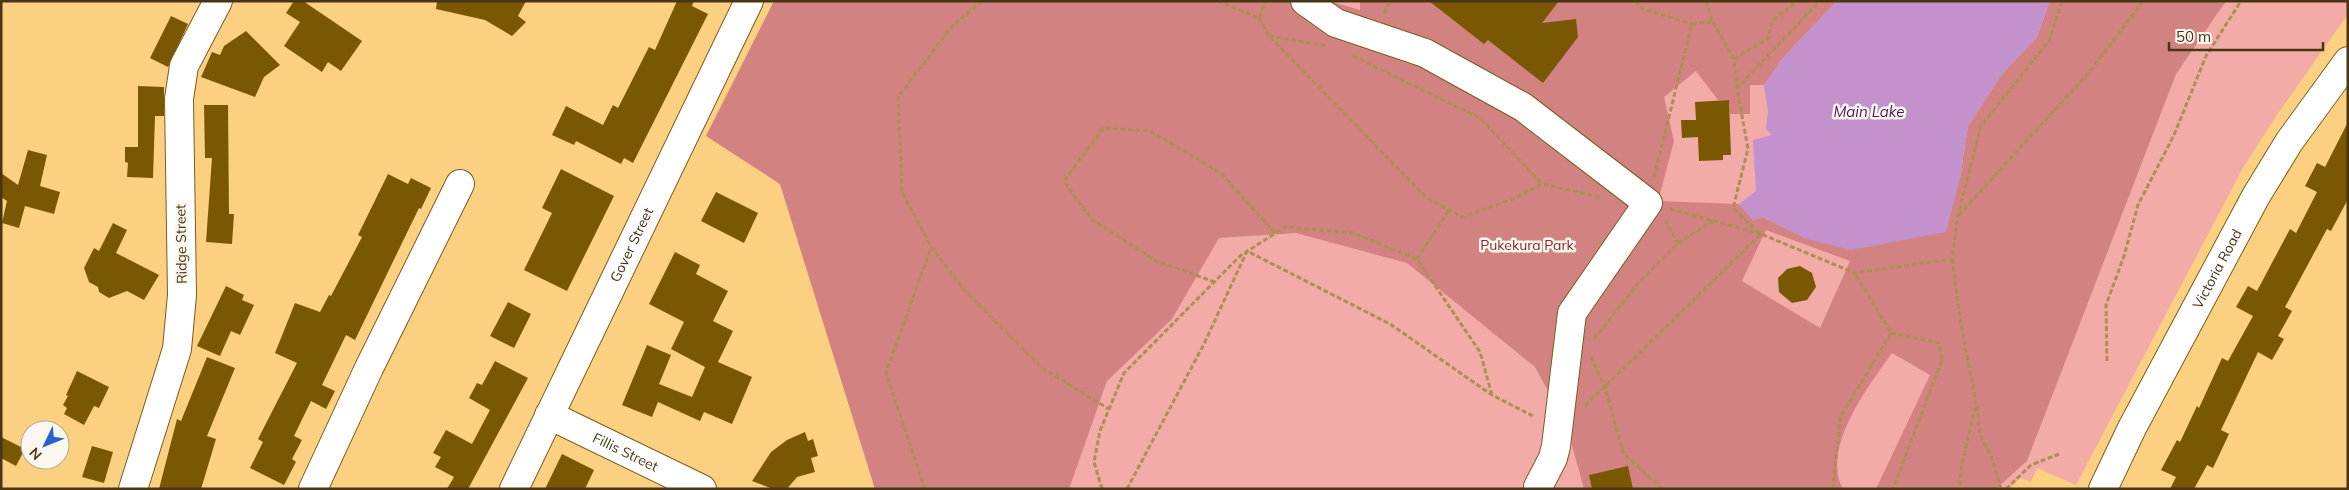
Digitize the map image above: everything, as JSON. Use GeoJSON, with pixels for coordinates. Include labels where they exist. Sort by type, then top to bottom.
{"type":"FeatureCollection","features":[{"type":"Feature","properties":{"kind":"street","name":"Ridge Street"},"geometry":{"type":"LineString","coordinates":[[133,489],[177,349],[182,295],[179,99],[184,66],[218,1]]}},
{"type":"Feature","properties":{"kind":"street","name":"Gover Street"},"geometry":{"type":"LineString","coordinates":[[514,489],[749,1]]}},
{"type":"Feature","properties":{"kind":"street"},"geometry":{"type":"LineString","coordinates":[[1305,1],[1336,23],[1425,53],[1523,107],[1653,204],[1572,313],[1559,429],[1553,458],[1533,488]]}},
{"type":"Feature","properties":{"kind":"street","name":"Victoria Road"},"geometry":{"type":"LineString","coordinates":[[2103,489],[2137,420],[2256,196],[2290,142],[2348,61]]}},
{"type":"Feature","properties":{"kind":"street"},"geometry":{"type":"LineString","coordinates":[[313,489],[460,184]]}},
{"type":"Feature","properties":{"kind":"street","name":"Fillis Street"},"geometry":{"type":"LineString","coordinates":[[549,415],[702,489]]}},
{"type":"Feature","properties":{"kind":"path"},"geometry":{"type":"LineString","coordinates":[[982,1],[954,25],[898,97],[902,192],[932,248],[965,291],[1042,368],[1109,409]]}},
{"type":"Feature","properties":{"kind":"path"},"geometry":{"type":"LineString","coordinates":[[1218,1],[1259,18],[1269,36],[1428,198],[1449,210],[1462,217],[1513,199],[1542,184]]}},
{"type":"Feature","properties":{"kind":"path"},"geometry":{"type":"LineString","coordinates":[[1259,18],[1266,1]]}},
{"type":"Feature","properties":{"kind":"path"},"geometry":{"type":"LineString","coordinates":[[1635,1],[1643,10],[1692,24],[1713,22]]}},
{"type":"Feature","properties":{"kind":"path"},"geometry":{"type":"LineString","coordinates":[[1706,1],[1713,22],[1734,59],[1748,149],[1733,208],[1761,234]]}},
{"type":"Feature","properties":{"kind":"path"},"geometry":{"type":"LineString","coordinates":[[1734,59],[1769,38],[1771,21],[1798,1]]}},
{"type":"Feature","properties":{"kind":"path"},"geometry":{"type":"LineString","coordinates":[[1737,88],[1820,1]]}},
{"type":"Feature","properties":{"kind":"path"},"geometry":{"type":"LineString","coordinates":[[2002,489],[1991,456],[1980,434],[1952,259],[1958,215],[1981,126],[2049,41],[2062,1]]}},
{"type":"Feature","properties":{"kind":"path"},"geometry":{"type":"LineString","coordinates":[[1958,215],[2092,69],[2143,1]]}},
{"type":"Feature","properties":{"kind":"path"},"geometry":{"type":"LineString","coordinates":[[2107,361],[2106,306],[2124,256],[2138,205],[2174,135],[2206,56],[2241,1]]}},
{"type":"Feature","properties":{"kind":"path"},"geometry":{"type":"LineString","coordinates":[[1678,243],[1653,204],[1692,24]]}},
{"type":"Feature","properties":{"kind":"path"},"geometry":{"type":"LineString","coordinates":[[1269,36],[1328,46]]}},
{"type":"Feature","properties":{"kind":"path"},"geometry":{"type":"LineString","coordinates":[[1346,52],[1480,118],[1542,184],[1606,198]]}},
{"type":"Feature","properties":{"kind":"path"},"geometry":{"type":"LineString","coordinates":[[1216,282],[1156,261],[1091,219],[1064,181],[1103,128],[1150,131],[1221,173],[1275,233]]}},
{"type":"Feature","properties":{"kind":"path"},"geometry":{"type":"LineString","coordinates":[[1653,204],[1761,234],[1855,272],[1952,259]]}},
{"type":"Feature","properties":{"kind":"path"},"geometry":{"type":"LineString","coordinates":[[1417,259],[1449,210]]}},
{"type":"Feature","properties":{"kind":"path"},"geometry":{"type":"LineString","coordinates":[[1593,340],[1640,281],[1678,243],[1713,221]]}},
{"type":"Feature","properties":{"kind":"path"},"geometry":{"type":"LineString","coordinates":[[1102,489],[1094,462],[1100,430],[1124,373],[1247,251],[1285,226],[1354,233],[1417,259],[1480,352],[1492,395]]}},
{"type":"Feature","properties":{"kind":"path"},"geometry":{"type":"LineString","coordinates":[[1247,251],[1390,324],[1492,395],[1559,429],[1605,388],[1761,234]]}},
{"type":"Feature","properties":{"kind":"path"},"geometry":{"type":"LineString","coordinates":[[925,489],[886,372],[932,248]]}},
{"type":"Feature","properties":{"kind":"path"},"geometry":{"type":"LineString","coordinates":[[1127,489],[1204,344],[1247,251]]}},
{"type":"Feature","properties":{"kind":"path"},"geometry":{"type":"LineString","coordinates":[[1855,272],[1891,333],[1939,343],[1942,360],[1893,489]]}},
{"type":"Feature","properties":{"kind":"path"},"geometry":{"type":"LineString","coordinates":[[1833,489],[1840,418],[1891,333]]}},
{"type":"Feature","properties":{"kind":"path"},"geometry":{"type":"LineString","coordinates":[[1605,388],[1623,453],[1662,489]]}},
{"type":"Feature","properties":{"kind":"path"},"geometry":{"type":"LineString","coordinates":[[1959,489],[1962,464],[1976,403]]}},
{"type":"Feature","properties":{"kind":"path"},"geometry":{"type":"LineString","coordinates":[[2006,489],[2031,465],[2059,454]]}},
{"type":"Feature","properties":{"kind":"green space","name":"Pukekura Park"},"geometry":{"type":"Polygon","coordinates":[[[774,1],[2348,1],[2348,14],[2277,115],[2244,166],[2076,485],[2037,468],[2031,482],[2020,478],[2009,489],[875,489],[780,184],[706,136],[774,1]]]}},
{"type":"Feature","properties":{"kind":"green space","name":"Pukekura Park"},"geometry":{"type":"Polygon","coordinates":[[[774,1],[1329,1],[1360,10],[1360,1],[1837,1],[1782,59],[1764,85],[1750,85],[1750,114],[1730,114],[1729,100],[1718,100],[1696,71],[1664,97],[1674,141],[1658,201],[1739,204],[1753,220],[1763,217],[1807,239],[1960,178],[1968,126],[2002,74],[2037,37],[2050,1],[2226,1],[2176,74],[2027,461],[1996,489],[1876,489],[1930,375],[1892,353],[1860,400],[1842,437],[1838,455],[1838,473],[1843,489],[1584,489],[1567,427],[1535,367],[1407,263],[1296,233],[1219,238],[1172,319],[1107,381],[1069,489],[875,489],[780,184],[706,136],[774,1]],[[1766,230],[1742,281],[1820,328],[1850,261],[1766,230]]]}},
{"type":"Feature","properties":{"kind":"water","name":"Main Lake"},"geometry":{"type":"Polygon","coordinates":[[[1837,1],[2050,1],[2037,37],[2002,74],[1968,126],[1960,178],[1946,232],[1851,250],[1807,239],[1763,217],[1753,220],[1739,204],[1756,191],[1753,140],[1772,135],[1766,129],[1768,111],[1764,85],[1782,59],[1837,1]]]}},
{"type":"Feature","properties":{"kind":"building"},"geometry":{"type":"Polygon","coordinates":[[[294,1],[303,1],[362,41],[341,71],[328,62],[322,72],[284,46],[300,22],[286,13],[294,1]]]}},
{"type":"Feature","properties":{"kind":"building"},"geometry":{"type":"Polygon","coordinates":[[[437,1],[526,1],[518,16],[526,22],[512,36],[485,20],[436,9],[437,1]]]}},
{"type":"Feature","properties":{"kind":"building"},"geometry":{"type":"Polygon","coordinates":[[[677,1],[694,1],[692,6],[708,14],[633,163],[624,158],[621,164],[576,141],[574,145],[552,135],[566,106],[603,125],[613,105],[618,108],[649,47],[655,50],[677,1]]]}},
{"type":"Feature","properties":{"kind":"building"},"geometry":{"type":"Polygon","coordinates":[[[1429,1],[1559,1],[1542,23],[1576,19],[1578,37],[1543,83],[1488,40],[1484,44],[1429,1]]]}},
{"type":"Feature","properties":{"kind":"building"},"geometry":{"type":"Polygon","coordinates":[[[171,16],[188,24],[168,67],[150,58],[171,16]]]}},
{"type":"Feature","properties":{"kind":"building"},"geometry":{"type":"Polygon","coordinates":[[[246,31],[280,65],[264,77],[255,97],[201,77],[212,52],[220,55],[224,46],[246,31]]]}},
{"type":"Feature","properties":{"kind":"building"},"geometry":{"type":"Polygon","coordinates":[[[138,86],[164,87],[164,116],[155,116],[153,178],[127,177],[128,163],[125,162],[125,147],[138,147],[138,86]]]}},
{"type":"Feature","properties":{"kind":"building"},"geometry":{"type":"Polygon","coordinates":[[[1729,100],[1731,155],[1723,155],[1723,160],[1699,161],[1698,137],[1682,138],[1681,120],[1696,120],[1695,102],[1729,100]]]}},
{"type":"Feature","properties":{"kind":"building"},"geometry":{"type":"Polygon","coordinates":[[[204,105],[228,105],[229,214],[234,214],[232,244],[206,242],[212,158],[205,158],[204,105]]]}},
{"type":"Feature","properties":{"kind":"building"},"geometry":{"type":"Polygon","coordinates":[[[2348,122],[2348,199],[2331,231],[2327,229],[2285,307],[2292,311],[2278,336],[2284,339],[2272,360],[2258,352],[2221,430],[2229,434],[2213,468],[2207,465],[2194,489],[2170,489],[2176,477],[2161,470],[2177,440],[2180,442],[2197,406],[2199,408],[2222,358],[2228,361],[2253,316],[2236,307],[2248,286],[2257,291],[2290,229],[2296,233],[2317,192],[2305,186],[2317,163],[2325,167],[2348,122]]]}},
{"type":"Feature","properties":{"kind":"building"},"geometry":{"type":"Polygon","coordinates":[[[28,150],[47,155],[40,186],[60,192],[54,214],[25,206],[19,228],[2,223],[7,201],[1,197],[1,173],[18,185],[28,150]]]}},
{"type":"Feature","properties":{"kind":"building"},"geometry":{"type":"Polygon","coordinates":[[[561,169],[614,196],[567,291],[524,270],[552,213],[542,208],[561,169]]]}},
{"type":"Feature","properties":{"kind":"building"},"geometry":{"type":"Polygon","coordinates":[[[388,174],[408,184],[411,178],[431,188],[421,209],[419,208],[355,340],[346,335],[322,385],[335,391],[326,409],[311,401],[294,436],[302,440],[292,459],[296,462],[284,485],[250,468],[263,442],[258,439],[297,363],[275,353],[295,303],[320,312],[329,295],[331,296],[362,237],[358,235],[388,174]]]}},
{"type":"Feature","properties":{"kind":"building"},"geometry":{"type":"Polygon","coordinates":[[[716,192],[758,213],[744,243],[701,221],[716,192]]]}},
{"type":"Feature","properties":{"kind":"building"},"geometry":{"type":"Polygon","coordinates":[[[113,223],[127,230],[116,253],[159,275],[144,300],[127,291],[109,298],[99,292],[98,287],[89,282],[84,268],[94,248],[99,251],[113,223]]]}},
{"type":"Feature","properties":{"kind":"building"},"geometry":{"type":"Polygon","coordinates":[[[675,252],[700,265],[696,274],[728,291],[713,321],[733,331],[718,362],[752,377],[732,424],[704,412],[700,421],[658,402],[652,417],[622,405],[647,345],[671,355],[659,384],[692,397],[705,367],[671,349],[684,322],[649,304],[675,252]]]}},
{"type":"Feature","properties":{"kind":"building"},"geometry":{"type":"Polygon","coordinates":[[[1800,266],[1812,273],[1816,287],[1807,300],[1792,303],[1779,292],[1778,278],[1787,269],[1800,266]]]}},
{"type":"Feature","properties":{"kind":"building"},"geometry":{"type":"Polygon","coordinates":[[[226,286],[244,295],[242,300],[254,305],[240,335],[231,331],[220,356],[197,346],[226,286]]]}},
{"type":"Feature","properties":{"kind":"building"},"geometry":{"type":"Polygon","coordinates":[[[508,302],[531,314],[514,348],[490,336],[508,302]]]}},
{"type":"Feature","properties":{"kind":"building"},"geometry":{"type":"Polygon","coordinates":[[[207,357],[235,368],[207,436],[216,439],[201,489],[159,489],[177,419],[181,421],[207,357]]]}},
{"type":"Feature","properties":{"kind":"building"},"geometry":{"type":"Polygon","coordinates":[[[495,361],[528,378],[468,489],[447,489],[454,477],[435,467],[441,457],[433,453],[446,430],[472,444],[490,410],[469,398],[477,383],[482,385],[495,361]]]}},
{"type":"Feature","properties":{"kind":"building"},"geometry":{"type":"Polygon","coordinates":[[[77,371],[109,387],[99,408],[94,406],[84,425],[64,414],[67,408],[63,405],[68,396],[66,395],[77,371]]]}},
{"type":"Feature","properties":{"kind":"building"},"geometry":{"type":"Polygon","coordinates":[[[805,432],[808,441],[813,439],[818,456],[811,458],[815,472],[797,477],[787,489],[773,489],[752,481],[771,452],[787,440],[805,432]]]}},
{"type":"Feature","properties":{"kind":"building"},"geometry":{"type":"Polygon","coordinates":[[[1,437],[20,446],[20,458],[16,466],[1,458],[1,437]]]}},
{"type":"Feature","properties":{"kind":"building"},"geometry":{"type":"Polygon","coordinates":[[[92,446],[113,452],[104,483],[82,477],[92,446]]]}},
{"type":"Feature","properties":{"kind":"building"},"geometry":{"type":"Polygon","coordinates":[[[562,454],[594,470],[585,489],[545,489],[562,454]]]}},
{"type":"Feature","properties":{"kind":"building"},"geometry":{"type":"Polygon","coordinates":[[[1628,466],[1633,489],[1592,489],[1589,475],[1628,466]]]}}]}
